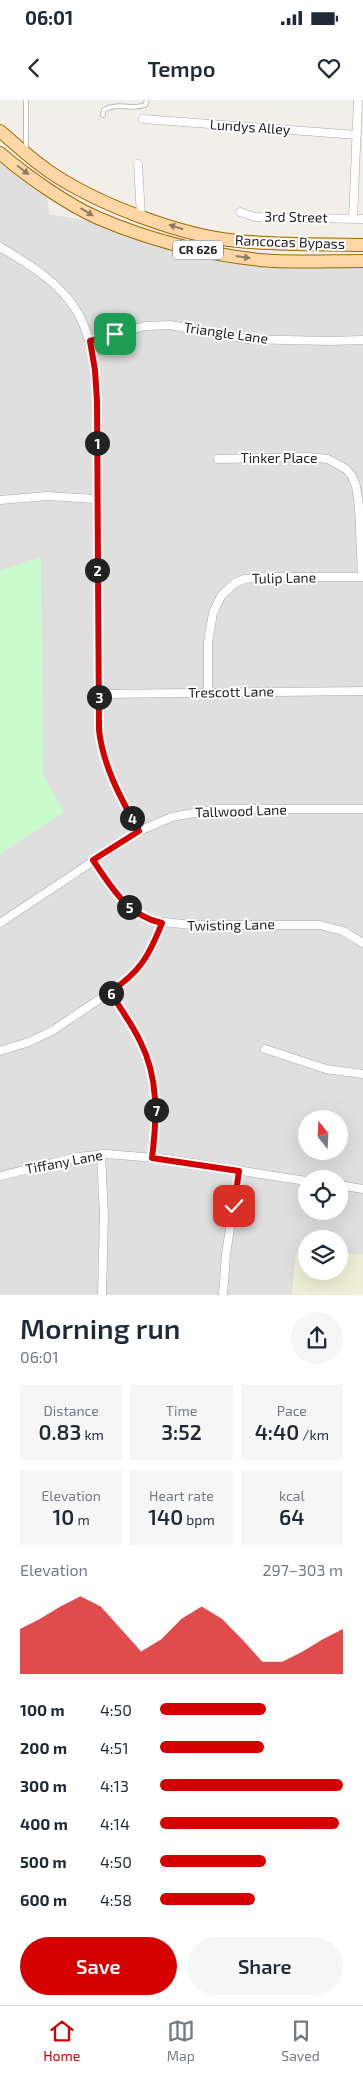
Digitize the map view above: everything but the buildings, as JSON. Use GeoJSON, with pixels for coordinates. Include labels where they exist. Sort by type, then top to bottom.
{"type":"FeatureCollection","features":[{"type":"Feature","properties":{"kind":"main road","name":"CR 626"},"geometry":{"type":"LineString","coordinates":[[0,131],[26,152]]}},
{"type":"Feature","properties":{"kind":"main road","name":"Rancocas Bypass"},"geometry":{"type":"LineString","coordinates":[[26,152],[50,172],[92,196],[140,216],[192,232],[236,241],[363,245]]}},
{"type":"Feature","properties":{"kind":"main road","name":"Rancocas Bypass"},"geometry":{"type":"LineString","coordinates":[[0,153],[46,188],[97,218],[152,238],[203,252],[262,260],[363,261]]}},
{"type":"Feature","properties":{"kind":"street"},"geometry":{"type":"LineString","coordinates":[[353,219],[358,100]]}},
{"type":"Feature","properties":{"kind":"street","name":"Lundys Alley"},"geometry":{"type":"LineString","coordinates":[[143,119],[358,135]]}},
{"type":"Feature","properties":{"kind":"street"},"geometry":{"type":"LineString","coordinates":[[138,164],[140,216]]}},
{"type":"Feature","properties":{"kind":"street","name":"3rd Street"},"geometry":{"type":"LineString","coordinates":[[240,212],[255,217],[363,220]]}},
{"type":"Feature","properties":{"kind":"street"},"geometry":{"type":"LineString","coordinates":[[0,247],[36,268],[70,300],[82,319],[90,341],[95,370],[97,401],[96,499],[99,730],[104,756],[112,778],[139,831]]}},
{"type":"Feature","properties":{"kind":"street","name":"Triangle Lane"},"geometry":{"type":"LineString","coordinates":[[90,341],[145,326],[157,325],[182,326],[247,339],[329,342],[363,340]]}},
{"type":"Feature","properties":{"kind":"street","name":"Tinker Place"},"geometry":{"type":"LineString","coordinates":[[218,459],[307,457],[328,459],[346,469],[352,476],[356,486],[363,577]]}},
{"type":"Feature","properties":{"kind":"street"},"geometry":{"type":"LineString","coordinates":[[0,500],[47,496],[96,499]]}},
{"type":"Feature","properties":{"kind":"street","name":"Tulip Lane"},"geometry":{"type":"LineString","coordinates":[[208,693],[208,642],[213,613],[221,596],[235,583],[244,579],[264,577],[363,577]]}},
{"type":"Feature","properties":{"kind":"street","name":"Trescott Lane"},"geometry":{"type":"LineString","coordinates":[[99,694],[363,691]]}},
{"type":"Feature","properties":{"kind":"street","name":"Tallwood Lane"},"geometry":{"type":"LineString","coordinates":[[0,923],[139,831],[172,817],[217,809],[363,809]]}},
{"type":"Feature","properties":{"kind":"street","name":"Twisting Lane"},"geometry":{"type":"LineString","coordinates":[[93,860],[113,889],[127,905],[144,917],[162,923],[191,925],[320,925],[343,931],[363,943]]}},
{"type":"Feature","properties":{"kind":"street"},"geometry":{"type":"LineString","coordinates":[[0,1051],[29,1042],[52,1031],[125,982],[141,966],[152,949],[162,923]]}},
{"type":"Feature","properties":{"kind":"street"},"geometry":{"type":"LineString","coordinates":[[110,992],[140,1041],[151,1071],[155,1093],[156,1122],[152,1158]]}},
{"type":"Feature","properties":{"kind":"street"},"geometry":{"type":"LineString","coordinates":[[265,1049],[326,1068],[363,1074]]}},
{"type":"Feature","properties":{"kind":"street"},"geometry":{"type":"LineString","coordinates":[[101,1154],[104,1216],[102,1295]]}},
{"type":"Feature","properties":{"kind":"street","name":"Tiffany Lane"},"geometry":{"type":"LineString","coordinates":[[0,1176],[77,1157],[101,1154],[152,1158],[298,1180]]}},
{"type":"Feature","properties":{"kind":"street"},"geometry":{"type":"LineString","coordinates":[[223,1295],[226,1254],[239,1171]]}},
{"type":"Feature","properties":{"kind":"street"},"geometry":{"type":"LineString","coordinates":[[348,1187],[363,1190]]}},
{"type":"Feature","properties":{"kind":"lane"},"geometry":{"type":"LineString","coordinates":[[26,100],[26,152]]}},
{"type":"Feature","properties":{"kind":"lane"},"geometry":{"type":"LineString","coordinates":[[103,115],[104,110],[109,106],[140,107],[145,105],[146,100]]}},
{"type":"Feature","properties":{"kind":"shaded area"},"geometry":{"type":"Polygon","coordinates":[[[0,153],[46,187],[49,214],[116,226],[203,252],[363,261],[363,1254],[348,1254],[348,1230],[298,1230],[298,1254],[296,1254],[292,1295],[0,1295],[0,153]]]}},
{"type":"Feature","properties":{"kind":"green space"},"geometry":{"type":"Polygon","coordinates":[[[41,557],[43,775],[64,812],[0,854],[0,571],[41,557]]]}},
{"type":"Feature","properties":{"kind":"green space"},"geometry":{"type":"Polygon","coordinates":[[[296,1254],[298,1254],[298,1280],[348,1280],[348,1254],[363,1254],[363,1295],[292,1295],[296,1254]]]}},
{"type":"Feature","properties":{"kind":"route"},"geometry":{"type":"LineString","coordinates":[[115,334],[90,341],[95,370],[97,401],[96,515],[99,730],[100,743],[108,768],[126,808],[139,831],[93,860],[107,882],[127,905],[144,917],[162,923],[152,949],[141,966],[125,982],[110,992],[140,1041],[151,1071],[156,1103],[152,1158],[239,1171],[234,1206]]}}]}
